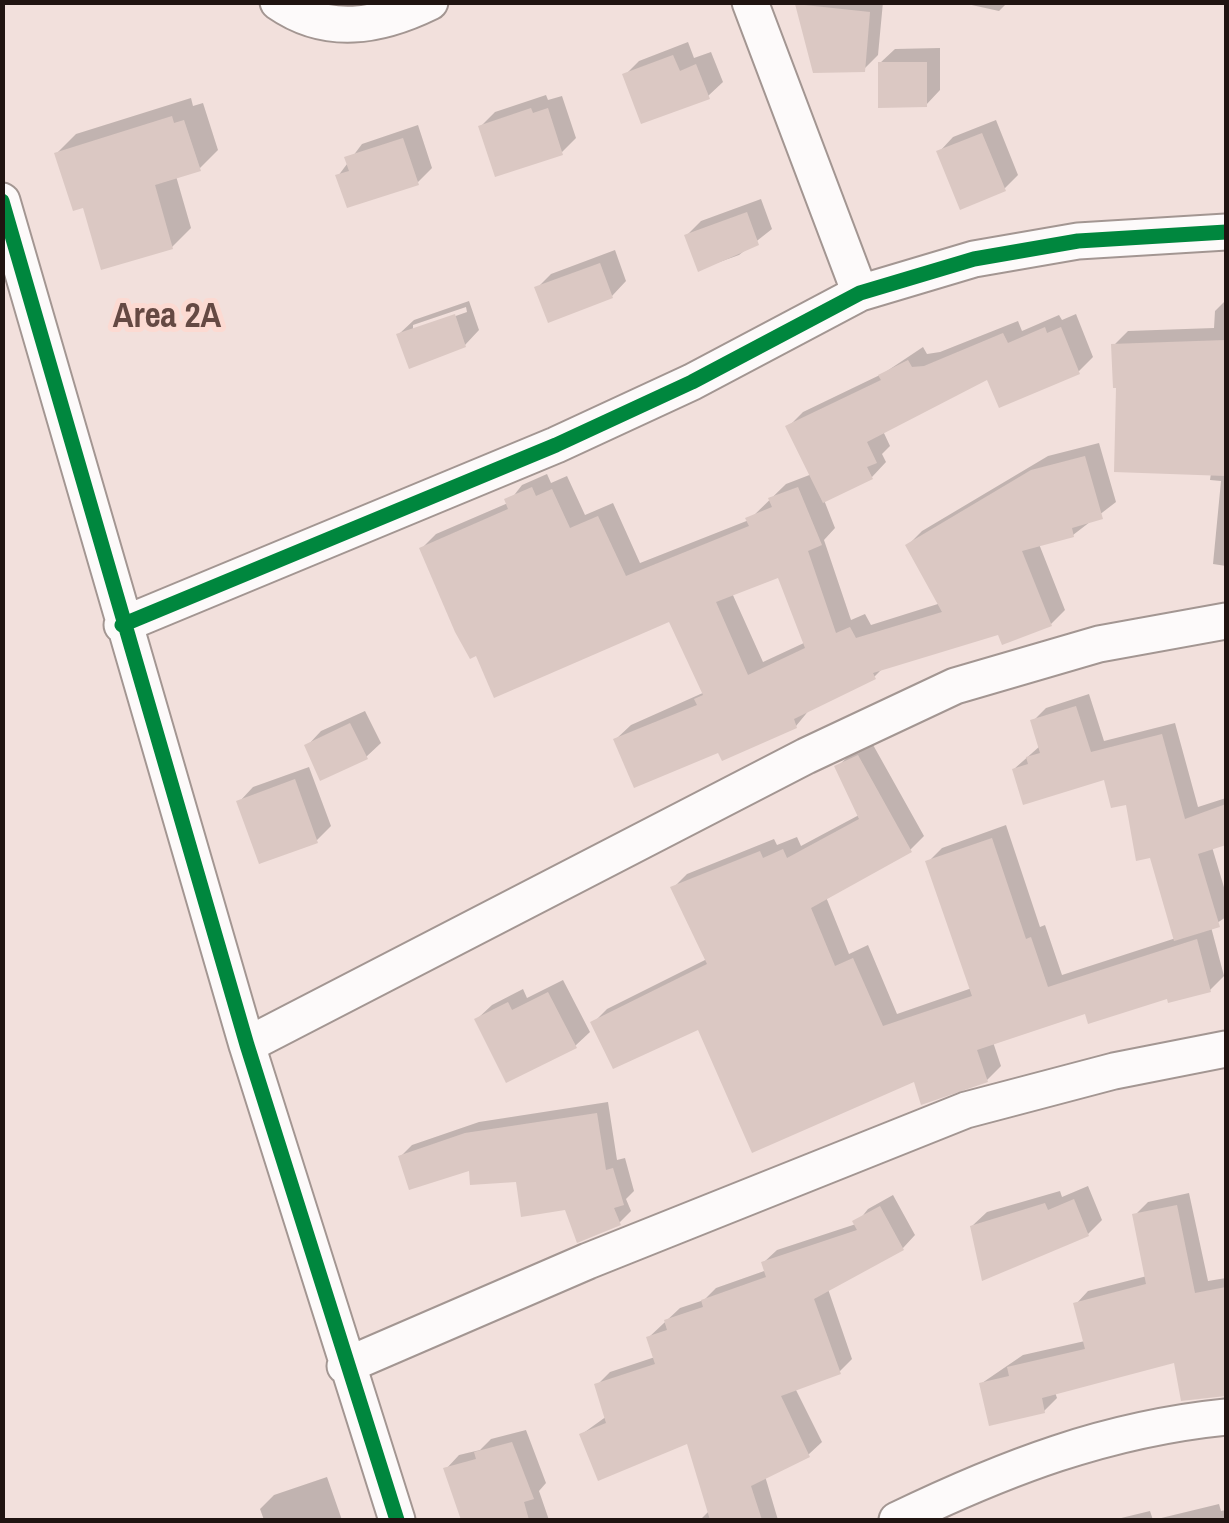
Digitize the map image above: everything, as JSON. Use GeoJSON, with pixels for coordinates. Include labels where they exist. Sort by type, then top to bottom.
{"type":"FeatureCollection","features":[{"type":"Feature","properties":{"kind":"street"},"geometry":{"type":"LineString","coordinates":[[278,2],[296,15],[331,26],[392,18],[430,2]]}},
{"type":"Feature","properties":{"kind":"street"},"geometry":{"type":"LineString","coordinates":[[750,2],[860,292]]}},
{"type":"Feature","properties":{"kind":"street"},"geometry":{"type":"LineString","coordinates":[[2,200],[122,626],[345,1366],[396,1520]]}},
{"type":"Feature","properties":{"kind":"street"},"geometry":{"type":"LineString","coordinates":[[122,626],[556,446],[692,382],[860,292],[1008,253],[1078,242],[1226,232]]}},
{"type":"Feature","properties":{"kind":"street"},"geometry":{"type":"LineString","coordinates":[[248,1045],[806,756],[955,686],[1099,644],[1226,621]]}},
{"type":"Feature","properties":{"kind":"street"},"geometry":{"type":"LineString","coordinates":[[345,1366],[588,1261],[966,1110],[1114,1071],[1226,1048]]}},
{"type":"Feature","properties":{"kind":"street"},"geometry":{"type":"LineString","coordinates":[[897,1520],[974,1483],[1079,1444],[1154,1424],[1226,1417]]}},
{"type":"Feature","properties":{"kind":"building"},"geometry":{"type":"Polygon","coordinates":[[[795,4],[870,12],[865,72],[813,73],[795,4]]]}},
{"type":"Feature","properties":{"kind":"building"},"geometry":{"type":"Polygon","coordinates":[[[673,55],[680,71],[696,64],[710,99],[641,124],[622,74],[673,55]]]}},
{"type":"Feature","properties":{"kind":"building"},"geometry":{"type":"Polygon","coordinates":[[[878,62],[927,62],[927,107],[878,108],[878,62]]]}},
{"type":"Feature","properties":{"kind":"building"},"geometry":{"type":"Polygon","coordinates":[[[531,108],[533,113],[548,108],[563,155],[495,177],[478,126],[531,108]]]}},
{"type":"Feature","properties":{"kind":"building"},"geometry":{"type":"Polygon","coordinates":[[[172,116],[174,123],[184,120],[201,171],[155,185],[173,249],[101,270],[83,208],[73,211],[54,153],[172,116]]]}},
{"type":"Feature","properties":{"kind":"building"},"geometry":{"type":"Polygon","coordinates":[[[982,133],[1006,191],[960,210],[936,151],[982,133]]]}},
{"type":"Feature","properties":{"kind":"building"},"geometry":{"type":"Polygon","coordinates":[[[403,138],[419,185],[347,208],[335,175],[349,171],[344,157],[403,138]]]}},
{"type":"Feature","properties":{"kind":"building"},"geometry":{"type":"Polygon","coordinates":[[[747,212],[759,245],[698,272],[684,235],[747,212]]]}},
{"type":"Feature","properties":{"kind":"building"},"geometry":{"type":"Polygon","coordinates":[[[600,263],[613,298],[548,323],[534,287],[600,263]]]}},
{"type":"Feature","properties":{"kind":"building"},"geometry":{"type":"Polygon","coordinates":[[[455,314],[466,347],[409,369],[396,334],[455,314]]]}},
{"type":"Feature","properties":{"kind":"building"},"geometry":{"type":"Polygon","coordinates":[[[1045,327],[1047,333],[1061,327],[1080,374],[999,408],[987,380],[867,442],[877,463],[867,467],[873,479],[823,503],[785,426],[881,380],[878,375],[908,360],[912,367],[924,366],[1003,333],[1008,343],[1045,327]]]}},
{"type":"Feature","properties":{"kind":"building"},"geometry":{"type":"Polygon","coordinates":[[[1226,340],[1226,476],[1114,472],[1116,388],[1111,344],[1226,340]]]}},
{"type":"Feature","properties":{"kind":"building"},"geometry":{"type":"Polygon","coordinates":[[[1085,456],[1103,519],[1072,528],[1074,537],[1022,551],[1052,626],[1002,645],[998,635],[873,673],[876,679],[794,719],[797,728],[722,761],[718,753],[634,788],[613,739],[697,705],[694,699],[703,695],[669,622],[494,698],[476,656],[470,659],[455,632],[419,548],[508,509],[504,499],[532,487],[536,496],[552,489],[570,528],[598,516],[626,576],[749,526],[745,518],[772,507],[768,498],[798,487],[822,545],[808,551],[836,633],[850,627],[856,638],[942,612],[905,545],[1031,470],[1085,456]],[[778,578],[716,602],[748,675],[805,648],[778,578]]]}},
{"type":"Feature","properties":{"kind":"building"},"geometry":{"type":"Polygon","coordinates":[[[1076,706],[1091,752],[1162,734],[1185,819],[1226,804],[1226,845],[1198,854],[1220,927],[1174,941],[1150,858],[1136,861],[1126,805],[1111,808],[1104,780],[1023,805],[1012,769],[1028,764],[1026,757],[1040,753],[1030,720],[1076,706]]]}},
{"type":"Feature","properties":{"kind":"building"},"geometry":{"type":"Polygon","coordinates":[[[350,723],[368,759],[320,781],[304,745],[350,723]]]}},
{"type":"Feature","properties":{"kind":"building"},"geometry":{"type":"Polygon","coordinates":[[[858,755],[912,852],[811,908],[835,966],[853,958],[883,1026],[972,996],[925,861],[992,838],[1026,939],[1031,937],[1048,987],[1197,939],[1211,992],[1168,1003],[1167,999],[1088,1024],[1085,1014],[977,1050],[988,1082],[921,1105],[914,1082],[752,1153],[698,1030],[613,1069],[590,1022],[707,964],[670,887],[760,851],[763,858],[783,849],[787,858],[859,819],[834,766],[858,755]]]}},
{"type":"Feature","properties":{"kind":"building"},"geometry":{"type":"Polygon","coordinates":[[[295,779],[318,843],[259,864],[236,801],[295,779]]]}},
{"type":"Feature","properties":{"kind":"building"},"geometry":{"type":"Polygon","coordinates":[[[548,992],[577,1048],[506,1083],[474,1019],[508,1002],[512,1010],[548,992]]]}},
{"type":"Feature","properties":{"kind":"building"},"geometry":{"type":"Polygon","coordinates":[[[597,1113],[606,1170],[613,1168],[624,1205],[614,1208],[621,1225],[577,1243],[565,1210],[521,1217],[516,1182],[470,1185],[469,1171],[409,1190],[398,1156],[465,1133],[597,1113]]]}},
{"type":"Feature","properties":{"kind":"building"},"geometry":{"type":"Polygon","coordinates":[[[1074,1199],[1089,1236],[982,1281],[970,1226],[1045,1203],[1048,1210],[1074,1199]]]}},
{"type":"Feature","properties":{"kind":"building"},"geometry":{"type":"Polygon","coordinates":[[[1177,1205],[1195,1293],[1226,1287],[1226,1396],[1181,1401],[1174,1363],[1042,1398],[1045,1413],[989,1426],[979,1383],[1009,1376],[1007,1367],[1085,1349],[1073,1303],[1146,1284],[1132,1214],[1177,1205]]]}},
{"type":"Feature","properties":{"kind":"building"},"geometry":{"type":"Polygon","coordinates":[[[880,1206],[904,1250],[814,1299],[841,1374],[781,1396],[810,1457],[751,1486],[762,1520],[710,1520],[687,1444],[598,1481],[579,1434],[606,1423],[594,1384],[655,1364],[646,1337],[667,1330],[664,1320],[703,1307],[701,1300],[766,1277],[761,1262],[857,1230],[852,1221],[880,1206]]]}},
{"type":"Feature","properties":{"kind":"building"},"geometry":{"type":"Polygon","coordinates":[[[512,1442],[534,1499],[524,1502],[529,1520],[461,1520],[443,1468],[476,1459],[474,1452],[512,1442]]]}},
{"type":"Feature","properties":{"kind":"cycle path"},"geometry":{"type":"LineString","coordinates":[[2,201],[247,1045],[397,1520]]}},
{"type":"Feature","properties":{"kind":"cycle path"},"geometry":{"type":"LineString","coordinates":[[122,625],[556,445],[692,382],[860,293],[974,259],[1078,241],[1226,232]]}},
{"type":"Feature","properties":{"kind":"district","name":"Area 2A"},"geometry":{"type":"Point","coordinates":[167,318]}}]}
